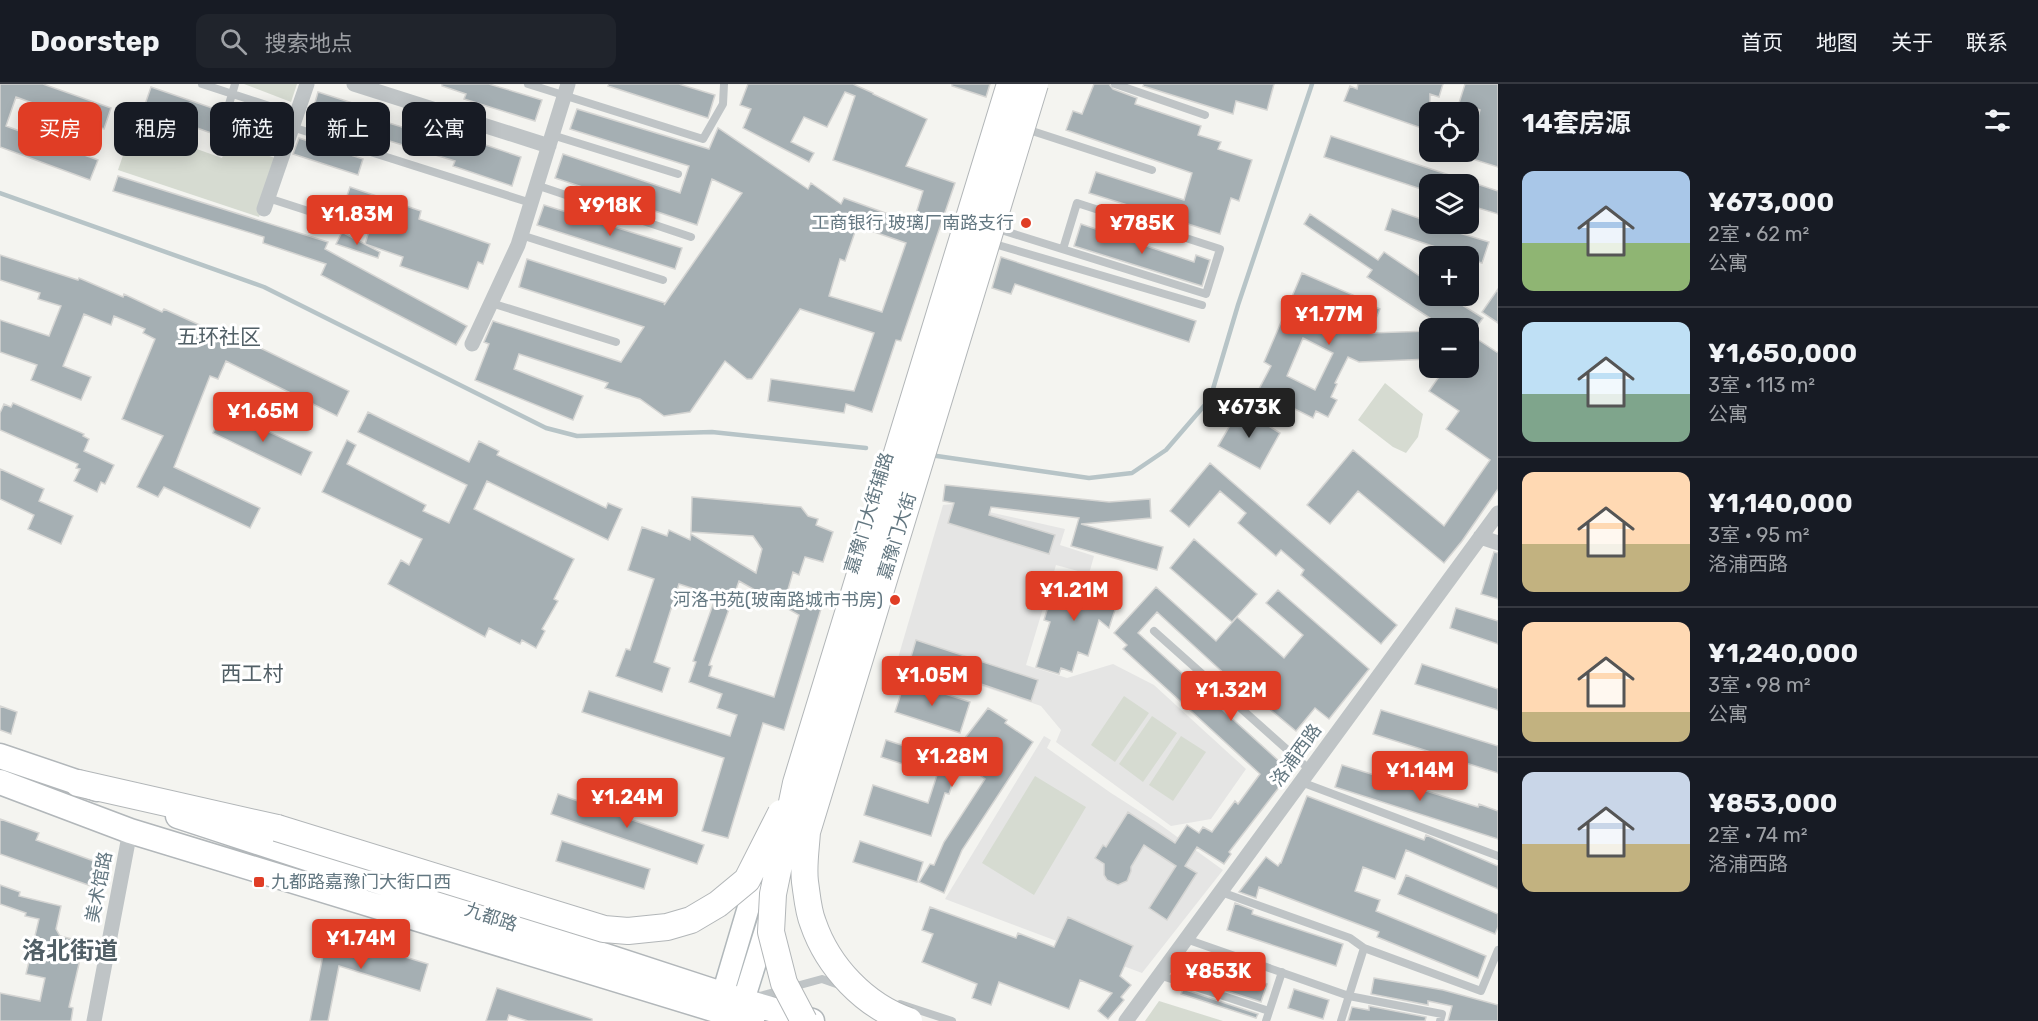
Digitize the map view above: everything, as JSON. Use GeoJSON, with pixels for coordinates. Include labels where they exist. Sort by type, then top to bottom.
{"type":"FeatureCollection","features":[{"type":"Feature","properties":{"kind":"highway","name":"嘉豫门大街"},"geometry":{"type":"LineString","coordinates":[[804,1021],[784,984],[771,932],[773,894],[796,783],[1010,84]]}},
{"type":"Feature","properties":{"kind":"highway","name":"嘉豫门大街"},"geometry":{"type":"LineString","coordinates":[[909,1021],[894,1016],[874,1004],[851,985],[830,957],[812,922],[808,901],[805,880],[807,832],[1035,84]]}},
{"type":"Feature","properties":{"kind":"highway"},"geometry":{"type":"LineString","coordinates":[[78,783],[277,828],[604,929],[628,931],[667,927],[691,920],[718,904],[747,880],[796,783]]}},
{"type":"Feature","properties":{"kind":"main road","name":"嘉豫门大街辅路"},"geometry":{"type":"LineString","coordinates":[[734,1013],[1000,84]]}},
{"type":"Feature","properties":{"kind":"main road","name":"嘉豫门大街辅路"},"geometry":{"type":"LineString","coordinates":[[734,1013],[989,234],[1035,84]]}},
{"type":"Feature","properties":{"kind":"main road","name":"九都路"},"geometry":{"type":"LineString","coordinates":[[0,756],[734,1013]]}},
{"type":"Feature","properties":{"kind":"main road","name":"九都路"},"geometry":{"type":"LineString","coordinates":[[0,782],[130,831],[734,1013],[812,1021]]}},
{"type":"Feature","properties":{"kind":"street"},"geometry":{"type":"LineString","coordinates":[[266,203],[307,84]]}},
{"type":"Feature","properties":{"kind":"street"},"geometry":{"type":"LineString","coordinates":[[354,84],[550,140]]}},
{"type":"Feature","properties":{"kind":"street"},"geometry":{"type":"LineString","coordinates":[[472,344],[521,235],[566,90]]}},
{"type":"Feature","properties":{"kind":"street","name":"洛浦西路"},"geometry":{"type":"LineString","coordinates":[[1126,1021],[1498,513]]}},
{"type":"Feature","properties":{"kind":"street"},"geometry":{"type":"LineString","coordinates":[[1480,537],[1498,543]]}},
{"type":"Feature","properties":{"kind":"street","name":"美术馆路"},"geometry":{"type":"LineString","coordinates":[[94,1021],[130,831]]}},
{"type":"Feature","properties":{"kind":"lane"},"geometry":{"type":"LineString","coordinates":[[202,84],[295,121],[531,203]]}},
{"type":"Feature","properties":{"kind":"lane"},"geometry":{"type":"LineString","coordinates":[[230,102],[235,84]]}},
{"type":"Feature","properties":{"kind":"lane"},"geometry":{"type":"LineString","coordinates":[[528,84],[566,90],[703,139],[723,104],[724,84]]}},
{"type":"Feature","properties":{"kind":"lane"},"geometry":{"type":"LineString","coordinates":[[1114,84],[1205,115]]}},
{"type":"Feature","properties":{"kind":"lane"},"geometry":{"type":"LineString","coordinates":[[1022,128],[1152,170]]}},
{"type":"Feature","properties":{"kind":"lane"},"geometry":{"type":"LineString","coordinates":[[550,140],[678,174]]}},
{"type":"Feature","properties":{"kind":"lane"},"geometry":{"type":"LineString","coordinates":[[536,185],[692,237]]}},
{"type":"Feature","properties":{"kind":"lane"},"geometry":{"type":"LineString","coordinates":[[266,203],[330,218]]}},
{"type":"Feature","properties":{"kind":"lane"},"geometry":{"type":"LineString","coordinates":[[989,234],[1062,249],[1206,294],[1220,249],[1077,203],[1062,249]]}},
{"type":"Feature","properties":{"kind":"lane"},"geometry":{"type":"LineString","coordinates":[[989,234],[1012,247],[1202,305]]}},
{"type":"Feature","properties":{"kind":"lane"},"geometry":{"type":"LineString","coordinates":[[521,235],[663,280]]}},
{"type":"Feature","properties":{"kind":"lane"},"geometry":{"type":"LineString","coordinates":[[491,303],[616,342]]}},
{"type":"Feature","properties":{"kind":"lane"},"geometry":{"type":"LineString","coordinates":[[1154,631],[1306,776],[1498,856]]}},
{"type":"Feature","properties":{"kind":"lane"},"geometry":{"type":"LineString","coordinates":[[1220,892],[1350,938],[1364,948],[1481,991],[1498,950]]}},
{"type":"Feature","properties":{"kind":"lane"},"geometry":{"type":"LineString","coordinates":[[1186,939],[1349,996],[1442,1014],[1440,1021]]}},
{"type":"Feature","properties":{"kind":"lane"},"geometry":{"type":"LineString","coordinates":[[1341,1021],[1364,948]]}},
{"type":"Feature","properties":{"kind":"lane"},"geometry":{"type":"LineString","coordinates":[[1266,1021],[1282,972]]}},
{"type":"Feature","properties":{"kind":"lane"},"geometry":{"type":"LineString","coordinates":[[1159,975],[1269,1011]]}},
{"type":"Feature","properties":{"kind":"lane"},"geometry":{"type":"LineString","coordinates":[[734,1013],[822,979],[952,1021]]}},
{"type":"Feature","properties":{"kind":"shaded area"},"geometry":{"type":"Polygon","coordinates":[[[244,84],[297,84],[291,102],[244,84]]]}},
{"type":"Feature","properties":{"kind":"shaded area"},"geometry":{"type":"Polygon","coordinates":[[[198,149],[210,154],[210,156],[222,158],[223,156],[269,156],[278,159],[259,217],[118,170],[123,156],[198,156],[198,149]]]}},
{"type":"Feature","properties":{"kind":"shaded area"},"geometry":{"type":"Polygon","coordinates":[[[1385,383],[1423,414],[1418,437],[1406,453],[1393,447],[1358,420],[1385,383]]]}},
{"type":"Feature","properties":{"kind":"shaded area"},"geometry":{"type":"Polygon","coordinates":[[[953,504],[1065,529],[1060,545],[1094,556],[1089,574],[1056,565],[1026,665],[1067,678],[1113,664],[1154,685],[1246,769],[1211,819],[1171,826],[1056,742],[1061,730],[1041,706],[898,658],[943,505],[953,504]]]}},
{"type":"Feature","properties":{"kind":"shaded area"},"geometry":{"type":"Polygon","coordinates":[[[1124,696],[1149,713],[1115,762],[1091,745],[1124,696]]]}},
{"type":"Feature","properties":{"kind":"shaded area"},"geometry":{"type":"Polygon","coordinates":[[[1152,716],[1177,733],[1143,782],[1119,764],[1152,716]]]}},
{"type":"Feature","properties":{"kind":"shaded area"},"geometry":{"type":"Polygon","coordinates":[[[1044,736],[1051,740],[1047,748],[1223,870],[1142,973],[945,899],[1044,736]]]}},
{"type":"Feature","properties":{"kind":"shaded area"},"geometry":{"type":"Polygon","coordinates":[[[1181,736],[1206,752],[1173,801],[1149,785],[1181,736]]]}},
{"type":"Feature","properties":{"kind":"shaded area"},"geometry":{"type":"Polygon","coordinates":[[[1035,776],[1086,807],[1034,895],[982,863],[1035,776]]]}},
{"type":"Feature","properties":{"kind":"shaded area"},"geometry":{"type":"Polygon","coordinates":[[[1159,1001],[1223,1021],[1145,1021],[1159,1001]]]}},
{"type":"Feature","properties":{"kind":"building"},"geometry":{"type":"Polygon","coordinates":[[[0,84],[43,84],[94,102],[30,102],[16,97],[6,126],[18,130],[18,154],[0,147],[0,84]]]}},
{"type":"Feature","properties":{"kind":"building"},"geometry":{"type":"Polygon","coordinates":[[[442,84],[489,84],[542,100],[535,121],[486,106],[486,102],[464,99],[466,94],[442,86],[442,84]]]}},
{"type":"Feature","properties":{"kind":"building"},"geometry":{"type":"Polygon","coordinates":[[[609,84],[679,84],[715,95],[708,118],[608,86],[609,84]]]}},
{"type":"Feature","properties":{"kind":"building"},"geometry":{"type":"Polygon","coordinates":[[[748,84],[853,84],[927,119],[906,166],[955,183],[901,341],[896,340],[872,412],[846,404],[844,413],[768,401],[771,379],[854,391],[874,333],[800,309],[752,379],[747,379],[725,361],[690,412],[664,416],[640,399],[605,388],[608,383],[519,354],[514,369],[583,396],[573,420],[475,380],[489,344],[484,342],[493,321],[621,362],[644,327],[519,287],[527,259],[665,303],[664,305],[742,193],[712,179],[697,225],[555,178],[563,154],[680,193],[689,166],[570,129],[577,109],[709,149],[718,128],[808,189],[811,183],[841,204],[844,198],[913,223],[923,191],[833,160],[855,96],[845,92],[827,127],[804,117],[791,142],[814,153],[809,162],[743,128],[751,109],[740,105],[748,84]],[[857,226],[845,261],[840,259],[829,296],[882,312],[906,243],[857,226]]]}},
{"type":"Feature","properties":{"kind":"building"},"geometry":{"type":"Polygon","coordinates":[[[952,84],[990,84],[986,97],[952,86],[952,84]]]}},
{"type":"Feature","properties":{"kind":"building"},"geometry":{"type":"Polygon","coordinates":[[[1094,84],[1109,84],[1113,89],[1137,98],[1135,104],[1201,126],[1198,135],[1221,142],[1218,149],[1252,160],[1239,201],[1231,198],[1220,234],[1089,193],[1096,172],[1184,200],[1192,173],[1066,130],[1073,111],[1082,114],[1094,84]]]}},
{"type":"Feature","properties":{"kind":"building"},"geometry":{"type":"Polygon","coordinates":[[[1144,84],[1274,84],[1267,110],[1236,101],[1233,114],[1143,86],[1144,84]]]}},
{"type":"Feature","properties":{"kind":"building"},"geometry":{"type":"Polygon","coordinates":[[[1358,84],[1443,84],[1439,97],[1430,94],[1430,102],[1419,102],[1419,127],[1344,101],[1350,86],[1357,89],[1358,84]]]}},
{"type":"Feature","properties":{"kind":"building"},"geometry":{"type":"Polygon","coordinates":[[[1465,84],[1498,84],[1498,167],[1479,161],[1479,102],[1459,102],[1465,84]]]}},
{"type":"Feature","properties":{"kind":"building"},"geometry":{"type":"Polygon","coordinates":[[[151,87],[195,102],[146,102],[151,87]]]}},
{"type":"Feature","properties":{"kind":"building"},"geometry":{"type":"Polygon","coordinates":[[[318,92],[349,102],[315,102],[318,92]]]}},
{"type":"Feature","properties":{"kind":"building"},"geometry":{"type":"Polygon","coordinates":[[[198,103],[210,107],[210,133],[198,128],[198,103]]]}},
{"type":"Feature","properties":{"kind":"building"},"geometry":{"type":"Polygon","coordinates":[[[102,105],[111,108],[104,129],[102,128],[102,105]]]}},
{"type":"Feature","properties":{"kind":"building"},"geometry":{"type":"Polygon","coordinates":[[[390,123],[402,127],[402,145],[390,141],[390,123]]]}},
{"type":"Feature","properties":{"kind":"building"},"geometry":{"type":"Polygon","coordinates":[[[1331,136],[1446,174],[1419,174],[1419,188],[1324,157],[1331,136]]]}},
{"type":"Feature","properties":{"kind":"building"},"geometry":{"type":"Polygon","coordinates":[[[299,138],[306,140],[306,156],[354,156],[363,159],[358,175],[294,154],[299,138]]]}},
{"type":"Feature","properties":{"kind":"building"},"geometry":{"type":"Polygon","coordinates":[[[486,145],[521,157],[512,186],[453,166],[455,161],[439,156],[486,156],[486,145]]]}},
{"type":"Feature","properties":{"kind":"building"},"geometry":{"type":"Polygon","coordinates":[[[25,156],[87,156],[98,160],[90,180],[25,156]]]}},
{"type":"Feature","properties":{"kind":"building"},"geometry":{"type":"Polygon","coordinates":[[[118,176],[328,242],[325,249],[467,326],[456,345],[321,275],[326,264],[263,243],[264,237],[113,191],[118,176]]]}},
{"type":"Feature","properties":{"kind":"building"},"geometry":{"type":"Polygon","coordinates":[[[1479,185],[1498,191],[1498,214],[1479,208],[1479,185]]]}},
{"type":"Feature","properties":{"kind":"building"},"geometry":{"type":"Polygon","coordinates":[[[350,187],[421,211],[419,219],[490,244],[483,264],[478,262],[468,289],[400,266],[403,257],[365,244],[373,218],[343,208],[350,187]]]}},
{"type":"Feature","properties":{"kind":"building"},"geometry":{"type":"Polygon","coordinates":[[[544,205],[682,248],[675,269],[537,225],[544,205]]]}},
{"type":"Feature","properties":{"kind":"building"},"geometry":{"type":"Polygon","coordinates":[[[1392,209],[1419,218],[1419,234],[1463,234],[1489,242],[1482,263],[1479,262],[1479,246],[1432,246],[1385,230],[1392,209]]]}},
{"type":"Feature","properties":{"kind":"building"},"geometry":{"type":"Polygon","coordinates":[[[1310,214],[1378,260],[1384,252],[1419,276],[1419,306],[1464,306],[1483,318],[1479,324],[1479,318],[1430,318],[1367,277],[1372,270],[1304,224],[1310,214]]]}},
{"type":"Feature","properties":{"kind":"building"},"geometry":{"type":"Polygon","coordinates":[[[1081,224],[1194,262],[1196,255],[1210,260],[1202,286],[1074,246],[1081,224]]]}},
{"type":"Feature","properties":{"kind":"building"},"geometry":{"type":"Polygon","coordinates":[[[342,232],[380,252],[378,258],[336,244],[342,232]]]}},
{"type":"Feature","properties":{"kind":"building"},"geometry":{"type":"Polygon","coordinates":[[[0,255],[78,280],[79,278],[123,297],[124,294],[162,312],[164,309],[213,331],[215,326],[349,391],[337,416],[226,361],[218,379],[210,376],[174,467],[260,508],[250,528],[164,487],[158,497],[137,487],[163,436],[122,419],[155,339],[143,333],[145,329],[114,316],[111,325],[84,314],[63,366],[91,377],[81,400],[31,380],[37,365],[0,352],[0,320],[49,336],[61,306],[38,299],[40,293],[0,280],[0,255]]]}},
{"type":"Feature","properties":{"kind":"building"},"geometry":{"type":"Polygon","coordinates":[[[1001,257],[1196,321],[1189,342],[1015,284],[1011,294],[992,288],[1001,257]]]}},
{"type":"Feature","properties":{"kind":"building"},"geometry":{"type":"Polygon","coordinates":[[[1302,273],[1380,309],[1370,333],[1419,331],[1419,359],[1359,362],[1348,357],[1335,383],[1337,384],[1331,397],[1337,400],[1328,417],[1316,411],[1313,418],[1258,391],[1271,366],[1264,362],[1302,273]],[[1303,338],[1287,376],[1315,390],[1333,353],[1303,338]]]}},
{"type":"Feature","properties":{"kind":"building"},"geometry":{"type":"Polygon","coordinates":[[[1498,289],[1498,323],[1482,312],[1498,289]]]}},
{"type":"Feature","properties":{"kind":"building"},"geometry":{"type":"Polygon","coordinates":[[[1479,340],[1498,353],[1498,489],[1444,563],[1358,491],[1330,524],[1307,505],[1353,450],[1444,526],[1490,460],[1446,429],[1459,411],[1429,391],[1438,378],[1479,378],[1479,340]]]}},
{"type":"Feature","properties":{"kind":"building"},"geometry":{"type":"Polygon","coordinates":[[[13,403],[84,434],[83,436],[89,439],[84,451],[114,465],[105,484],[101,482],[97,492],[74,481],[80,469],[76,468],[78,464],[0,430],[0,413],[4,404],[11,407],[13,403]]]}},
{"type":"Feature","properties":{"kind":"building"},"geometry":{"type":"Polygon","coordinates":[[[1240,408],[1280,433],[1260,469],[1218,446],[1240,408]]]}},
{"type":"Feature","properties":{"kind":"building"},"geometry":{"type":"Polygon","coordinates":[[[224,411],[312,452],[301,475],[213,433],[224,411]]]}},
{"type":"Feature","properties":{"kind":"building"},"geometry":{"type":"Polygon","coordinates":[[[368,412],[469,462],[479,441],[499,451],[497,455],[606,508],[608,503],[622,509],[608,540],[487,481],[474,509],[574,559],[554,599],[558,601],[542,629],[545,631],[536,648],[522,640],[520,644],[489,628],[485,637],[388,584],[401,560],[409,565],[422,539],[322,492],[347,440],[356,445],[347,464],[426,505],[423,511],[449,523],[467,485],[358,432],[368,412]]]}},
{"type":"Feature","properties":{"kind":"building"},"geometry":{"type":"Polygon","coordinates":[[[1210,463],[1397,625],[1381,644],[1301,575],[1304,570],[1281,550],[1276,556],[1238,523],[1246,513],[1220,491],[1189,527],[1170,511],[1210,463]]]}},
{"type":"Feature","properties":{"kind":"building"},"geometry":{"type":"Polygon","coordinates":[[[0,469],[44,489],[39,501],[73,516],[61,544],[28,529],[34,515],[0,499],[0,469]]]}},
{"type":"Feature","properties":{"kind":"building"},"geometry":{"type":"Polygon","coordinates":[[[945,485],[1109,502],[1150,499],[1151,518],[1081,524],[1163,547],[1157,570],[1071,546],[1079,518],[991,507],[989,515],[1055,535],[1049,554],[948,523],[954,503],[943,501],[945,485]]]}},
{"type":"Feature","properties":{"kind":"building"},"geometry":{"type":"Polygon","coordinates":[[[692,497],[801,507],[808,516],[818,519],[816,525],[833,532],[823,562],[805,557],[799,575],[793,572],[787,593],[805,604],[821,609],[784,730],[763,723],[728,838],[702,831],[724,758],[582,712],[589,691],[730,736],[737,715],[717,708],[722,694],[689,682],[696,662],[693,661],[716,596],[679,584],[654,662],[670,668],[662,692],[616,676],[626,649],[630,650],[654,579],[628,570],[642,527],[667,536],[669,530],[690,540],[691,534],[756,573],[762,549],[753,536],[691,532],[692,497]],[[739,581],[709,665],[712,666],[709,676],[774,697],[799,615],[739,581]]]}},
{"type":"Feature","properties":{"kind":"building"},"geometry":{"type":"Polygon","coordinates":[[[1194,539],[1257,594],[1232,622],[1170,568],[1194,539]]]}},
{"type":"Feature","properties":{"kind":"building"},"geometry":{"type":"Polygon","coordinates":[[[1494,552],[1498,553],[1498,599],[1481,594],[1494,552]]]}},
{"type":"Feature","properties":{"kind":"building"},"geometry":{"type":"Polygon","coordinates":[[[1058,574],[1120,595],[1109,628],[1099,620],[1088,656],[1078,652],[1072,672],[1061,668],[1059,674],[1036,667],[1050,622],[1044,620],[1058,574]]]}},
{"type":"Feature","properties":{"kind":"building"},"geometry":{"type":"Polygon","coordinates":[[[1156,587],[1216,641],[1237,617],[1284,658],[1303,635],[1266,603],[1278,590],[1369,669],[1329,719],[1315,708],[1296,731],[1243,687],[1241,689],[1157,612],[1138,633],[1291,772],[1229,852],[1231,854],[1224,864],[1197,847],[1185,866],[1197,873],[1167,920],[1149,908],[1176,866],[1144,845],[1131,867],[1127,881],[1118,885],[1107,880],[1104,875],[1104,864],[1095,858],[1103,845],[1106,847],[1128,812],[1175,843],[1187,825],[1199,833],[1203,827],[1212,832],[1235,801],[1238,804],[1260,774],[1123,649],[1127,645],[1114,633],[1156,587]]]}},
{"type":"Feature","properties":{"kind":"building"},"geometry":{"type":"Polygon","coordinates":[[[1456,608],[1498,621],[1498,644],[1450,628],[1456,608]]]}},
{"type":"Feature","properties":{"kind":"building"},"geometry":{"type":"Polygon","coordinates":[[[916,640],[1038,680],[1031,701],[910,660],[916,640]]]}},
{"type":"Feature","properties":{"kind":"building"},"geometry":{"type":"Polygon","coordinates":[[[1422,664],[1498,689],[1498,710],[1415,684],[1422,664]]]}},
{"type":"Feature","properties":{"kind":"building"},"geometry":{"type":"Polygon","coordinates":[[[905,681],[970,702],[960,733],[895,712],[905,681]]]}},
{"type":"Feature","properties":{"kind":"building"},"geometry":{"type":"Polygon","coordinates":[[[0,706],[17,712],[11,734],[0,730],[0,706]]]}},
{"type":"Feature","properties":{"kind":"building"},"geometry":{"type":"Polygon","coordinates":[[[988,708],[1007,720],[1005,723],[1033,742],[962,850],[944,893],[919,882],[930,864],[934,865],[944,842],[985,779],[960,760],[949,794],[945,793],[931,836],[864,815],[873,785],[928,803],[937,775],[881,757],[886,740],[948,760],[988,708]]]}},
{"type":"Feature","properties":{"kind":"building"},"geometry":{"type":"Polygon","coordinates":[[[1381,710],[1498,746],[1498,773],[1373,734],[1381,710]]]}},
{"type":"Feature","properties":{"kind":"building"},"geometry":{"type":"Polygon","coordinates":[[[1342,765],[1478,807],[1479,804],[1498,811],[1498,839],[1335,787],[1342,765]]]}},
{"type":"Feature","properties":{"kind":"building"},"geometry":{"type":"Polygon","coordinates":[[[558,794],[704,845],[697,864],[551,814],[558,794]]]}},
{"type":"Feature","properties":{"kind":"building"},"geometry":{"type":"Polygon","coordinates":[[[1307,796],[1424,840],[1426,835],[1498,866],[1498,889],[1406,850],[1395,879],[1363,867],[1355,891],[1380,900],[1376,911],[1486,956],[1478,978],[1377,937],[1379,932],[1259,887],[1256,898],[1239,892],[1266,857],[1278,866],[1281,863],[1307,796]]]}},
{"type":"Feature","properties":{"kind":"building"},"geometry":{"type":"Polygon","coordinates":[[[0,819],[39,833],[36,840],[102,864],[94,887],[0,854],[0,819]]]}},
{"type":"Feature","properties":{"kind":"building"},"geometry":{"type":"Polygon","coordinates":[[[562,841],[650,869],[644,889],[556,861],[562,841]]]}},
{"type":"Feature","properties":{"kind":"building"},"geometry":{"type":"Polygon","coordinates":[[[860,841],[923,862],[917,882],[853,862],[860,841]]]}},
{"type":"Feature","properties":{"kind":"building"},"geometry":{"type":"Polygon","coordinates":[[[1406,875],[1498,914],[1498,927],[1495,934],[1398,894],[1406,875]]]}},
{"type":"Feature","properties":{"kind":"building"},"geometry":{"type":"Polygon","coordinates":[[[0,885],[20,892],[19,896],[61,906],[56,929],[60,936],[84,942],[69,1007],[73,1008],[71,1021],[0,1021],[0,993],[40,1001],[45,978],[26,974],[39,919],[25,916],[26,913],[0,904],[0,885]]]}},
{"type":"Feature","properties":{"kind":"building"},"geometry":{"type":"Polygon","coordinates":[[[1235,903],[1253,910],[1252,914],[1343,944],[1336,966],[1227,930],[1235,903]]]}},
{"type":"Feature","properties":{"kind":"building"},"geometry":{"type":"Polygon","coordinates":[[[930,907],[1016,938],[1018,933],[1054,947],[1068,917],[1133,946],[1120,976],[1131,985],[1121,997],[1124,1000],[1108,1019],[1098,1011],[1112,993],[1080,980],[1069,1009],[999,982],[991,1005],[972,998],[977,984],[922,962],[933,934],[922,930],[930,907]]]}},
{"type":"Feature","properties":{"kind":"building"},"geometry":{"type":"Polygon","coordinates":[[[327,935],[344,938],[428,964],[420,991],[339,966],[328,1021],[310,1021],[327,935]]]}},
{"type":"Feature","properties":{"kind":"building"},"geometry":{"type":"Polygon","coordinates":[[[1192,959],[1267,984],[1261,1002],[1186,978],[1192,959]]]}},
{"type":"Feature","properties":{"kind":"building"},"geometry":{"type":"Polygon","coordinates":[[[1374,978],[1443,990],[1498,1005],[1498,1021],[1448,1021],[1452,1006],[1428,1001],[1428,1005],[1371,994],[1374,978]]]}},
{"type":"Feature","properties":{"kind":"building"},"geometry":{"type":"Polygon","coordinates":[[[497,988],[592,1019],[592,1021],[528,1021],[509,1015],[507,1021],[486,1021],[497,988]]]}},
{"type":"Feature","properties":{"kind":"building"},"geometry":{"type":"Polygon","coordinates":[[[1183,989],[1258,1014],[1256,1018],[1181,994],[1183,989]]]}},
{"type":"Feature","properties":{"kind":"building"},"geometry":{"type":"Polygon","coordinates":[[[1294,989],[1329,1000],[1323,1019],[1288,1008],[1294,989]]]}},
{"type":"Feature","properties":{"kind":"building"},"geometry":{"type":"Polygon","coordinates":[[[1369,1006],[1426,1017],[1425,1021],[1348,1021],[1352,1007],[1369,1010],[1369,1006]]]}},
{"type":"Feature","properties":{"kind":"waterway"},"geometry":{"type":"LineString","coordinates":[[930,455],[1089,478],[1132,473],[1166,450],[1210,399],[1238,305],[1312,84]]}},
{"type":"Feature","properties":{"kind":"waterway"},"geometry":{"type":"LineString","coordinates":[[0,193],[264,287],[546,428],[577,436],[712,432],[866,448]]}},
{"type":"Feature","properties":{"kind":"place","name":"工商银行 玻璃厂南路支行"},"geometry":{"type":"Point","coordinates":[1026,223]}},
{"type":"Feature","properties":{"kind":"place","name":"河洛书苑(玻南路城市书房)"},"geometry":{"type":"Point","coordinates":[895,600]}},
{"type":"Feature","properties":{"kind":"place","name":"九都路嘉豫门大街口西"},"geometry":{"type":"Point","coordinates":[259,882]}},
{"type":"Feature","properties":{"kind":"district","name":"五环社区"},"geometry":{"type":"Point","coordinates":[219,337]}},
{"type":"Feature","properties":{"kind":"district","name":"西工村"},"geometry":{"type":"Point","coordinates":[252,674]}},
{"type":"Feature","properties":{"kind":"district","name":"洛北街道"},"geometry":{"type":"Point","coordinates":[70,951]}}]}
